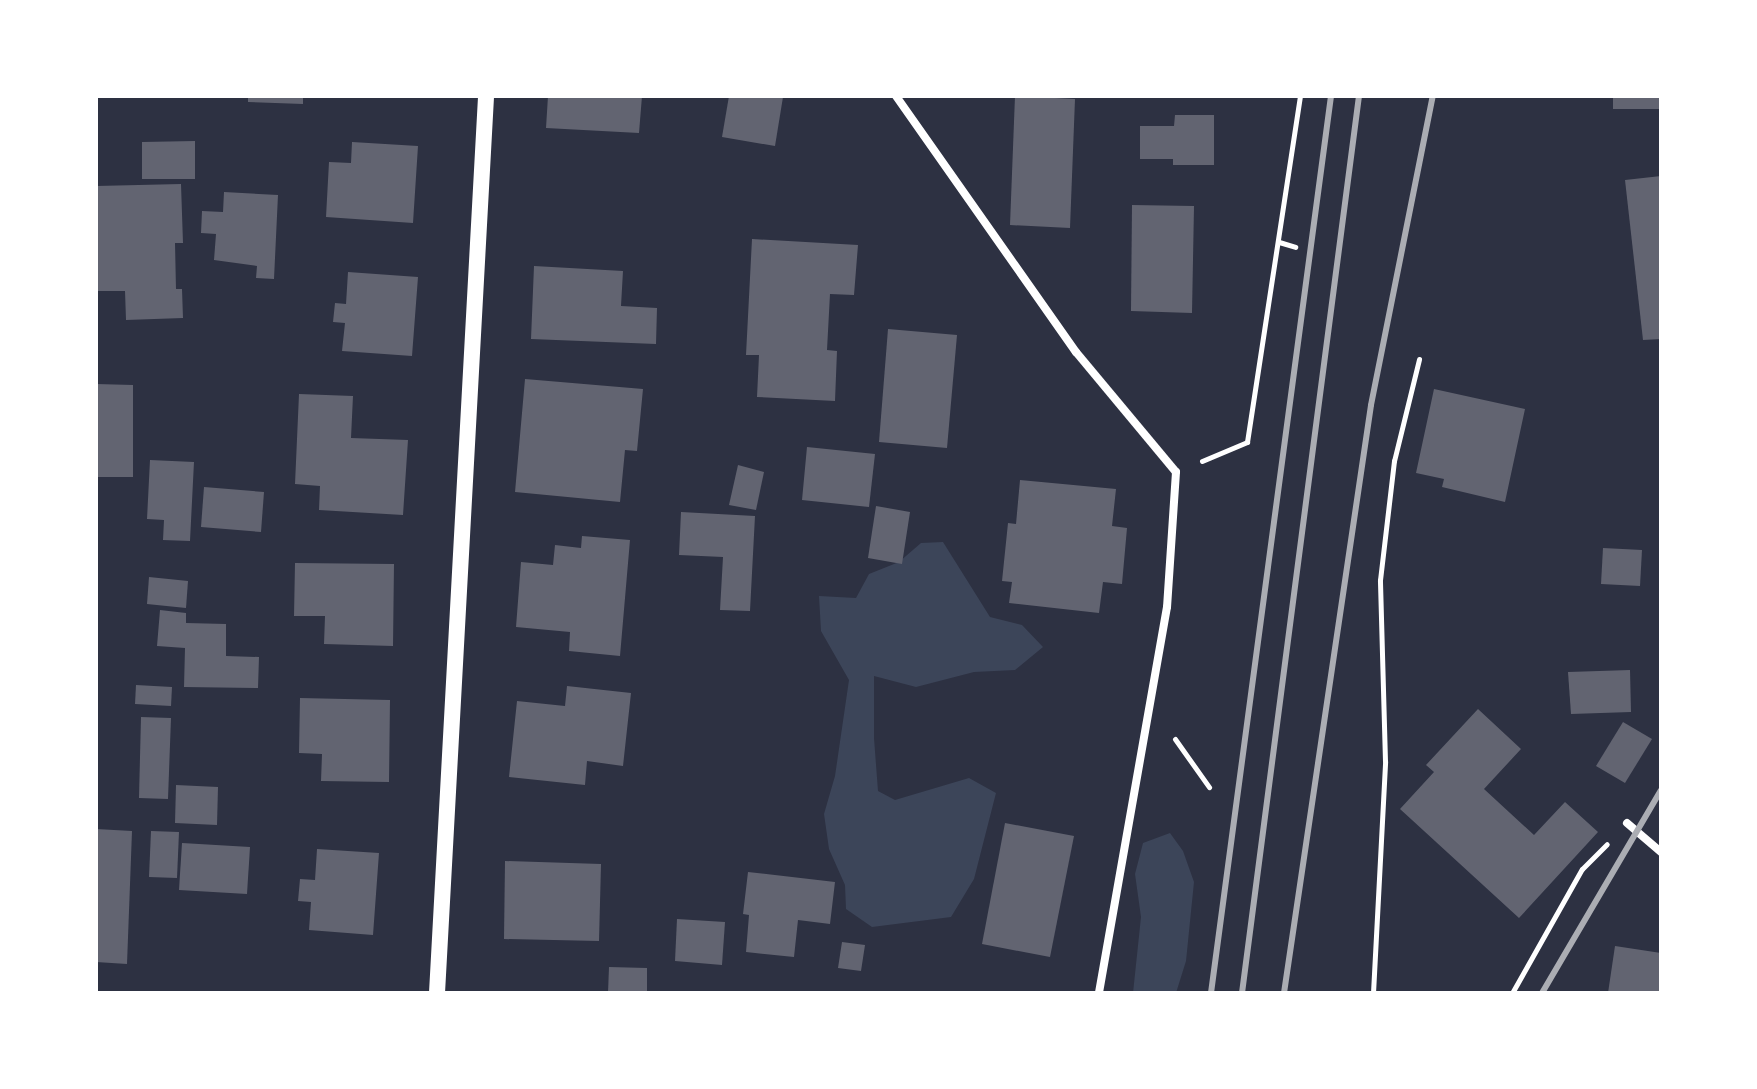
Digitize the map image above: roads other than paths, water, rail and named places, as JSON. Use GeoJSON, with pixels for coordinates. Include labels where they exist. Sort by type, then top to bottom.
{"type":"FeatureCollection","features":[{"type":"Feature","properties":{"kind":"main road"},"geometry":{"type":"LineString","coordinates":[[437,993],[486,96]]}},
{"type":"Feature","properties":{"kind":"street"},"geometry":{"type":"LineString","coordinates":[[896,96],[1076,352],[1176,472],[1167,607],[1099,993]]}},
{"type":"Feature","properties":{"kind":"street"},"geometry":{"type":"LineString","coordinates":[[1627,823],[1661,852]]}},
{"type":"Feature","properties":{"kind":"railway"},"geometry":{"type":"LineString","coordinates":[[1211,993],[1331,96]]}},
{"type":"Feature","properties":{"kind":"railway"},"geometry":{"type":"LineString","coordinates":[[1242,993],[1359,96]]}},
{"type":"Feature","properties":{"kind":"railway"},"geometry":{"type":"LineString","coordinates":[[1284,993],[1371,405],[1433,96]]}},
{"type":"Feature","properties":{"kind":"railway"},"geometry":{"type":"LineString","coordinates":[[1542,993],[1661,790]]}}]}
